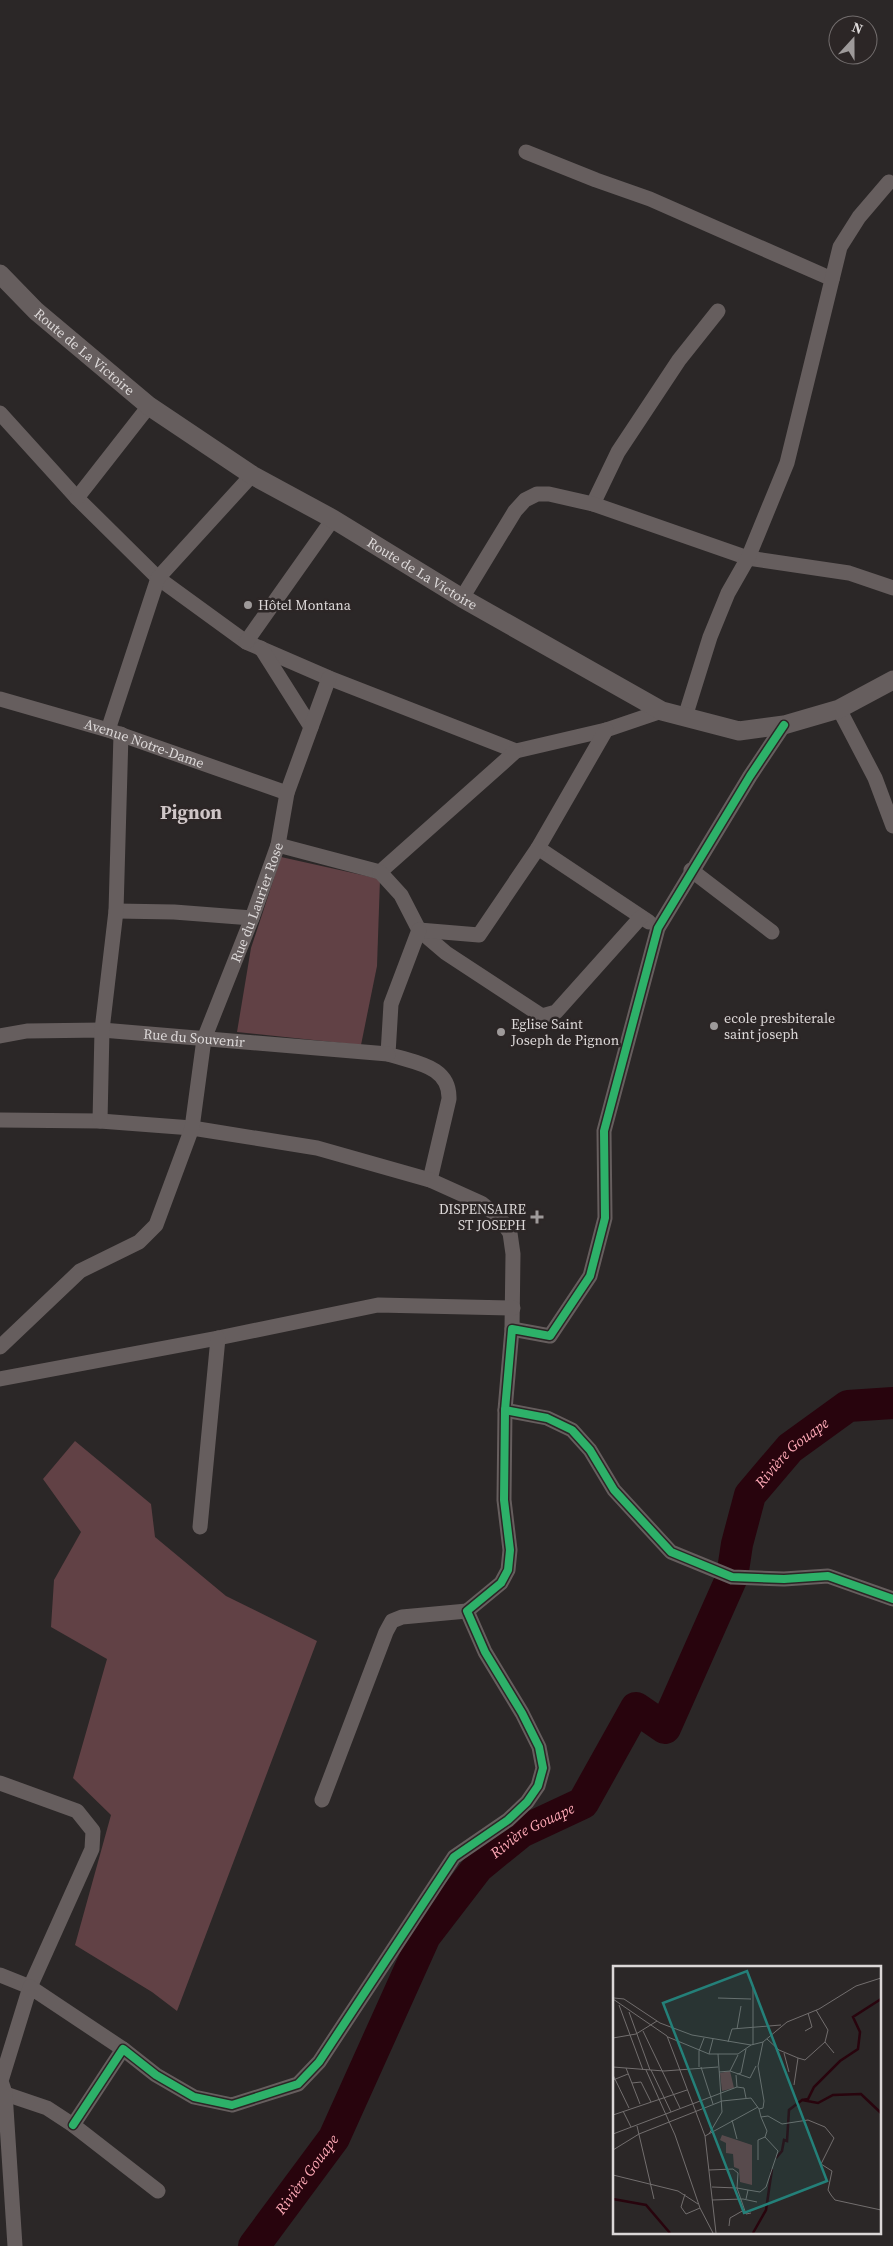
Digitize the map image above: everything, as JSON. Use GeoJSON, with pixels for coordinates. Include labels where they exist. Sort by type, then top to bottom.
{"type":"FeatureCollection","features":[{"type":"Feature","properties":{"kind":"street"},"geometry":{"type":"LineString","coordinates":[[526,152],[650,199],[832,279]]}},
{"type":"Feature","properties":{"kind":"street"},"geometry":{"type":"LineString","coordinates":[[685,717],[710,637],[728,593],[748,558],[787,463],[840,247],[848,232],[889,182]]}},
{"type":"Feature","properties":{"kind":"street","name":"Route de La Victoire"},"geometry":{"type":"LineString","coordinates":[[1,276],[36,311],[149,406],[252,475],[333,519],[462,598],[662,711],[739,731],[784,725],[839,709],[893,680]]}},
{"type":"Feature","properties":{"kind":"street"},"geometry":{"type":"LineString","coordinates":[[593,504],[618,452],[679,360],[718,311]]}},
{"type":"Feature","properties":{"kind":"street"},"geometry":{"type":"LineString","coordinates":[[78,498],[149,406]]}},
{"type":"Feature","properties":{"kind":"street"},"geometry":{"type":"LineString","coordinates":[[0,413],[78,498],[158,578],[246,642],[330,678],[516,750]]}},
{"type":"Feature","properties":{"kind":"street"},"geometry":{"type":"LineString","coordinates":[[100,1121],[102,1030],[116,911],[115,732],[158,578],[252,475]]}},
{"type":"Feature","properties":{"kind":"street"},"geometry":{"type":"LineString","coordinates":[[462,598],[515,511],[525,500],[537,494],[549,494],[593,504],[748,558],[850,573],[893,588]]}},
{"type":"Feature","properties":{"kind":"street"},"geometry":{"type":"LineString","coordinates":[[246,642],[333,519]]}},
{"type":"Feature","properties":{"kind":"street"},"geometry":{"type":"LineString","coordinates":[[262,648],[311,727]]}},
{"type":"Feature","properties":{"kind":"street","name":"Rue du Laurier Rose"},"geometry":{"type":"LineString","coordinates":[[0,1347],[80,1271],[139,1242],[156,1225],[192,1128],[204,1039],[278,846],[287,793],[330,678]]}},
{"type":"Feature","properties":{"kind":"street","name":"Avenue Notre-Dame"},"geometry":{"type":"LineString","coordinates":[[0,699],[115,732],[287,793]]}},
{"type":"Feature","properties":{"kind":"street"},"geometry":{"type":"LineString","coordinates":[[839,709],[875,778],[893,826]]}},
{"type":"Feature","properties":{"kind":"street"},"geometry":{"type":"LineString","coordinates":[[380,872],[516,750],[606,730],[662,711]]}},
{"type":"Feature","properties":{"kind":"street"},"geometry":{"type":"LineString","coordinates":[[512,1329],[550,1336],[590,1276],[605,1218],[604,1131],[658,928],[691,870],[784,725]]}},
{"type":"Feature","properties":{"kind":"street"},"geometry":{"type":"LineString","coordinates":[[419,930],[479,935],[538,848],[606,730]]}},
{"type":"Feature","properties":{"kind":"street"},"geometry":{"type":"LineString","coordinates":[[278,846],[380,872],[401,894],[419,930],[446,954],[542,1016],[556,1012],[640,917]]}},
{"type":"Feature","properties":{"kind":"street"},"geometry":{"type":"LineString","coordinates":[[538,848],[658,928]]}},
{"type":"Feature","properties":{"kind":"street"},"geometry":{"type":"LineString","coordinates":[[691,870],[772,932]]}},
{"type":"Feature","properties":{"kind":"street"},"geometry":{"type":"LineString","coordinates":[[116,911],[174,912],[252,918]]}},
{"type":"Feature","properties":{"kind":"street"},"geometry":{"type":"LineString","coordinates":[[388,1054],[391,1004],[419,930]]}},
{"type":"Feature","properties":{"kind":"street","name":"Rue du Souvenir"},"geometry":{"type":"LineString","coordinates":[[0,1036],[27,1031],[102,1030],[388,1054],[433,1069],[444,1077],[450,1087],[450,1099],[430,1180]]}},
{"type":"Feature","properties":{"kind":"street"},"geometry":{"type":"LineString","coordinates":[[0,1120],[100,1121],[192,1128],[317,1148],[430,1180],[481,1203],[500,1218],[510,1233],[513,1254],[513,1308],[505,1410],[504,1500],[510,1550],[508,1570],[501,1583],[467,1611],[402,1617],[392,1621],[386,1632],[322,1800]]}},
{"type":"Feature","properties":{"kind":"street"},"geometry":{"type":"LineString","coordinates":[[0,1379],[218,1338],[378,1305],[513,1308]]}},
{"type":"Feature","properties":{"kind":"street"},"geometry":{"type":"LineString","coordinates":[[200,1527],[218,1338]]}},
{"type":"Feature","properties":{"kind":"street"},"geometry":{"type":"LineString","coordinates":[[505,1410],[547,1418],[572,1430],[590,1450],[614,1490],[672,1552],[732,1577],[784,1579],[828,1576],[893,1599]]}},
{"type":"Feature","properties":{"kind":"street"},"geometry":{"type":"LineString","coordinates":[[0,1975],[30,1987],[123,2049],[156,2075],[194,2097],[232,2105],[298,2084],[319,2062],[454,1858],[508,1820],[526,1802],[538,1786],[543,1768],[540,1747],[485,1652],[467,1611]]}},
{"type":"Feature","properties":{"kind":"street"},"geometry":{"type":"LineString","coordinates":[[0,1783],[77,1811],[92,1831],[92,1850],[30,1987],[2,2081],[6,2132],[7,2222],[15,2246]]}},
{"type":"Feature","properties":{"kind":"street"},"geometry":{"type":"LineString","coordinates":[[73,2125],[123,2049]]}},
{"type":"Feature","properties":{"kind":"street"},"geometry":{"type":"LineString","coordinates":[[2,2093],[47,2108],[73,2125],[158,2191]]}},
{"type":"Feature","properties":{"kind":"shaded area"},"geometry":{"type":"Polygon","coordinates":[[[281,857],[380,879],[377,966],[361,1045],[237,1032],[251,948],[281,857]]]}},
{"type":"Feature","properties":{"kind":"shaded area"},"geometry":{"type":"Polygon","coordinates":[[[75,1441],[151,1504],[155,1537],[226,1596],[317,1641],[177,2011],[152,1992],[75,1945],[111,1815],[73,1778],[107,1659],[51,1627],[54,1580],[81,1532],[43,1479],[75,1441]]]}},
{"type":"Feature","properties":{"kind":"waterway","name":"Rivière Gouape"},"geometry":{"type":"LineString","coordinates":[[254,2246],[334,2138],[425,1936],[478,1867],[521,1832],[583,1803],[636,1708],[665,1728],[732,1577],[737,1544],[750,1495],[790,1448],[848,1406],[893,1403]]}},
{"type":"Feature","properties":{"kind":"cycle path"},"geometry":{"type":"LineString","coordinates":[[784,725],[750,776],[658,928],[604,1131],[605,1218],[590,1276],[550,1336],[512,1329],[505,1410],[547,1418],[572,1430],[590,1450],[614,1490],[671,1552],[732,1577],[784,1579],[828,1576],[893,1599]]}},
{"type":"Feature","properties":{"kind":"cycle path"},"geometry":{"type":"LineString","coordinates":[[73,2125],[123,2049],[156,2075],[194,2097],[232,2105],[298,2084],[319,2062],[454,1857],[508,1820],[527,1802],[538,1786],[543,1768],[539,1747],[522,1713],[485,1652],[467,1611],[501,1583],[508,1570],[510,1550],[504,1500],[505,1410]]}},
{"type":"Feature","properties":{"kind":"place","name":"Hôtel Montana"},"geometry":{"type":"Point","coordinates":[248,605]}},
{"type":"Feature","properties":{"kind":"place","name":"ecole presbiterale saint joseph"},"geometry":{"type":"Point","coordinates":[714,1026]}},
{"type":"Feature","properties":{"kind":"place","name":"Eglise Saint Joseph de Pignon"},"geometry":{"type":"Point","coordinates":[501,1032]}},
{"type":"Feature","properties":{"kind":"place","name":"DISPENSAIRE ST JOSEPH"},"geometry":{"type":"Point","coordinates":[537,1217]}},
{"type":"Feature","properties":{"kind":"district","name":"Pignon"},"geometry":{"type":"Point","coordinates":[191,812]}}]}
